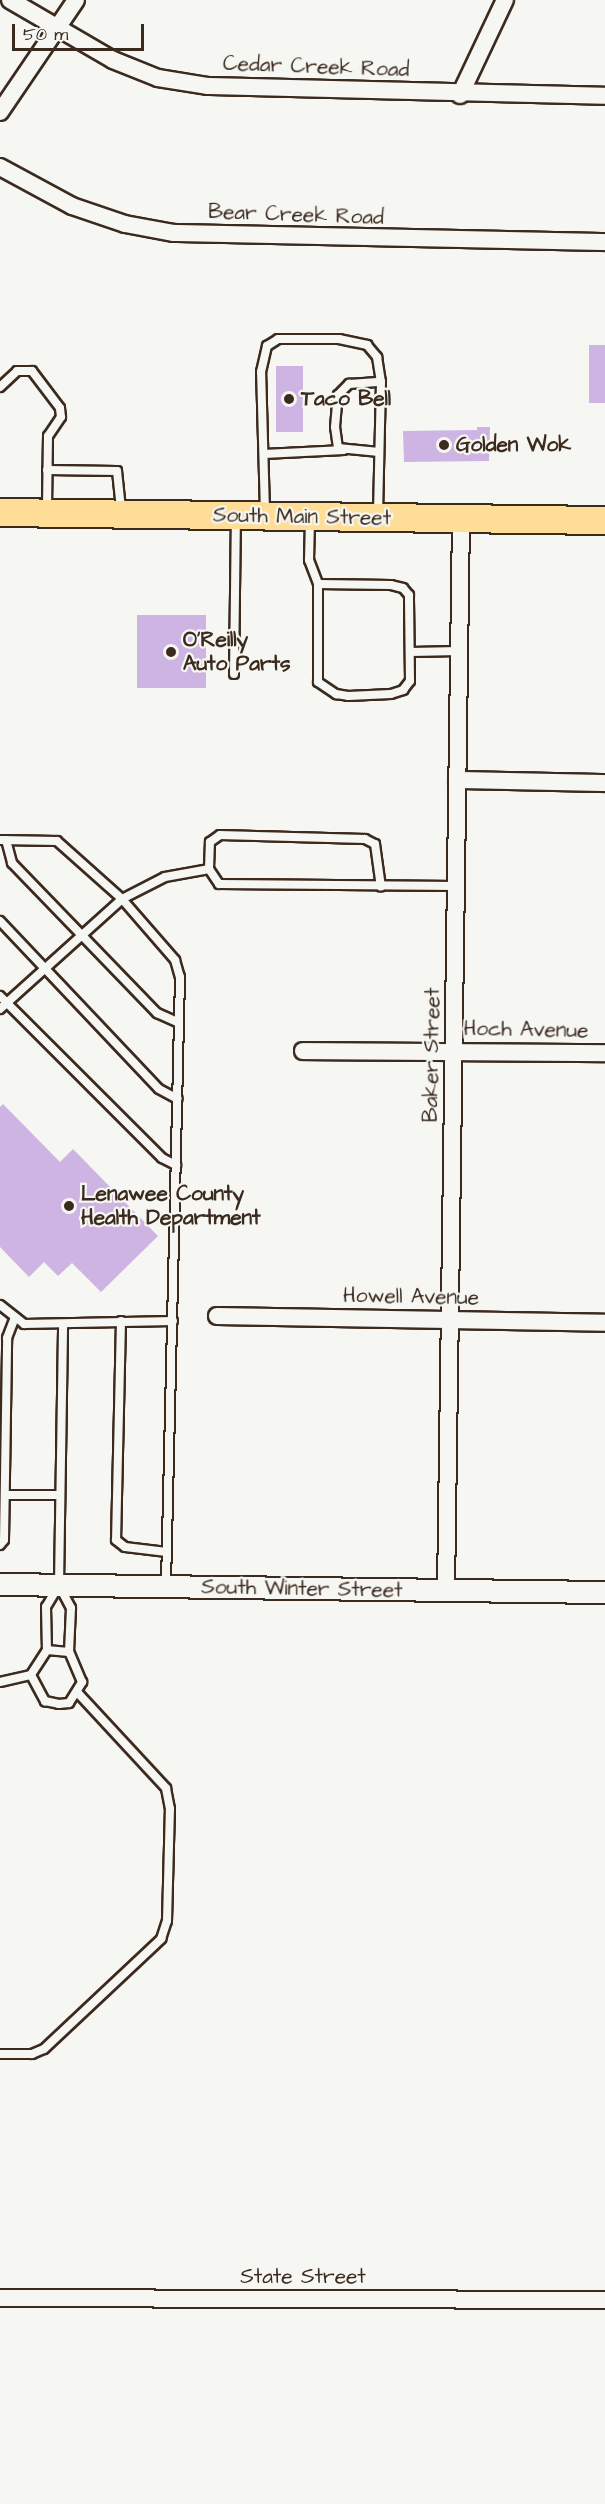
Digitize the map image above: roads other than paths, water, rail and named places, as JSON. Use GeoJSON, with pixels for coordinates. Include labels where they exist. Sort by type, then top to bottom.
{"type":"FeatureCollection","features":[{"type":"Feature","properties":{"kind":"main road","name":"South Main Street"},"geometry":{"type":"LineString","coordinates":[[0,512],[605,520]]}},
{"type":"Feature","properties":{"kind":"street","name":"Cedar Creek Road"},"geometry":{"type":"LineString","coordinates":[[10,0],[113,60],[158,78],[208,86],[460,95],[605,96]]}},
{"type":"Feature","properties":{"kind":"street"},"geometry":{"type":"LineString","coordinates":[[0,112],[76,0]]}},
{"type":"Feature","properties":{"kind":"street"},"geometry":{"type":"LineString","coordinates":[[460,95],[505,0]]}},
{"type":"Feature","properties":{"kind":"street","name":"Bear Creek Road"},"geometry":{"type":"LineString","coordinates":[[0,167],[72,206],[125,224],[174,233],[605,242]]}},
{"type":"Feature","properties":{"kind":"street","name":"Baker Street"},"geometry":{"type":"LineString","coordinates":[[446,1592],[461,519]]}},
{"type":"Feature","properties":{"kind":"street"},"geometry":{"type":"LineString","coordinates":[[457,780],[605,783]]}},
{"type":"Feature","properties":{"kind":"street","name":"Hoch Avenue"},"geometry":{"type":"LineString","coordinates":[[303,1050],[605,1053]]}},
{"type":"Feature","properties":{"kind":"street","name":"Howell Avenue"},"geometry":{"type":"LineString","coordinates":[[217,1316],[605,1323]]}},
{"type":"Feature","properties":{"kind":"street","name":"South Winter Street"},"geometry":{"type":"LineString","coordinates":[[0,1584],[446,1592],[605,1592]]}},
{"type":"Feature","properties":{"kind":"street","name":"State Street"},"geometry":{"type":"LineString","coordinates":[[0,2298],[605,2300]]}},
{"type":"Feature","properties":{"kind":"lane"},"geometry":{"type":"LineString","coordinates":[[265,516],[261,372],[267,346],[278,339],[339,339],[367,345],[377,357],[381,382],[378,518]]}},
{"type":"Feature","properties":{"kind":"lane"},"geometry":{"type":"LineString","coordinates":[[0,387],[17,370],[32,371],[60,408],[61,417],[48,436],[47,513]]}},
{"type":"Feature","properties":{"kind":"lane"},"geometry":{"type":"LineString","coordinates":[[344,450],[338,448],[335,427],[338,395],[349,384],[381,382]]}},
{"type":"Feature","properties":{"kind":"lane"},"geometry":{"type":"LineString","coordinates":[[264,454],[344,450],[379,452]]}},
{"type":"Feature","properties":{"kind":"lane"},"geometry":{"type":"LineString","coordinates":[[47,470],[117,471],[121,514]]}},
{"type":"Feature","properties":{"kind":"lane"},"geometry":{"type":"LineString","coordinates":[[234,674],[236,516]]}},
{"type":"Feature","properties":{"kind":"lane"},"geometry":{"type":"LineString","coordinates":[[310,517],[309,560],[318,584],[318,682],[326,688],[348,696],[391,694],[403,690],[410,681],[411,652],[411,603],[403,588],[318,584]]}},
{"type":"Feature","properties":{"kind":"lane"},"geometry":{"type":"LineString","coordinates":[[411,652],[459,651]]}},
{"type":"Feature","properties":{"kind":"lane"},"geometry":{"type":"LineString","coordinates":[[381,887],[375,844],[365,839],[220,835],[210,843],[209,869],[219,884],[381,887],[456,886]]}},
{"type":"Feature","properties":{"kind":"lane"},"geometry":{"type":"LineString","coordinates":[[166,1586],[173,1321],[180,977],[175,960],[122,899],[57,841],[3,840],[12,863],[157,1013],[179,1023]]}},
{"type":"Feature","properties":{"kind":"lane"},"geometry":{"type":"LineString","coordinates":[[176,1165],[162,1158],[2,1002],[45,969],[122,899],[165,877],[209,869]]}},
{"type":"Feature","properties":{"kind":"lane"},"geometry":{"type":"LineString","coordinates":[[0,921],[159,1089],[178,1099]]}},
{"type":"Feature","properties":{"kind":"lane"},"geometry":{"type":"LineString","coordinates":[[0,1305],[24,1324],[173,1321]]}},
{"type":"Feature","properties":{"kind":"lane"},"geometry":{"type":"LineString","coordinates":[[0,1545],[4,1540],[7,1338],[15,1317]]}},
{"type":"Feature","properties":{"kind":"lane"},"geometry":{"type":"LineString","coordinates":[[121,1322],[116,1540],[125,1547],[167,1552]]}},
{"type":"Feature","properties":{"kind":"lane"},"geometry":{"type":"LineString","coordinates":[[31,1676],[45,1701],[69,1702],[78,1694],[82,1682],[69,1652],[71,1608],[59,1584],[63,1324]]}},
{"type":"Feature","properties":{"kind":"lane"},"geometry":{"type":"LineString","coordinates":[[5,1495],[60,1496]]}},
{"type":"Feature","properties":{"kind":"lane"},"geometry":{"type":"LineString","coordinates":[[0,1683],[31,1676],[47,1650],[46,1607],[59,1584]]}},
{"type":"Feature","properties":{"kind":"lane"},"geometry":{"type":"LineString","coordinates":[[47,1650],[69,1652]]}},
{"type":"Feature","properties":{"kind":"lane"},"geometry":{"type":"LineString","coordinates":[[0,2055],[32,2054],[44,2049],[161,1939],[167,1922],[170,1809],[166,1788],[78,1694]]}},
{"type":"Feature","properties":{"kind":"place","name":"Taco Bell"},"geometry":{"type":"Point","coordinates":[289,399]}},
{"type":"Feature","properties":{"kind":"place","name":"Golden Wok"},"geometry":{"type":"Point","coordinates":[444,445]}},
{"type":"Feature","properties":{"kind":"place","name":"O'Reilly Auto Parts"},"geometry":{"type":"Point","coordinates":[171,652]}},
{"type":"Feature","properties":{"kind":"place","name":"Lenawee County Health Department"},"geometry":{"type":"Point","coordinates":[69,1206]}}]}
